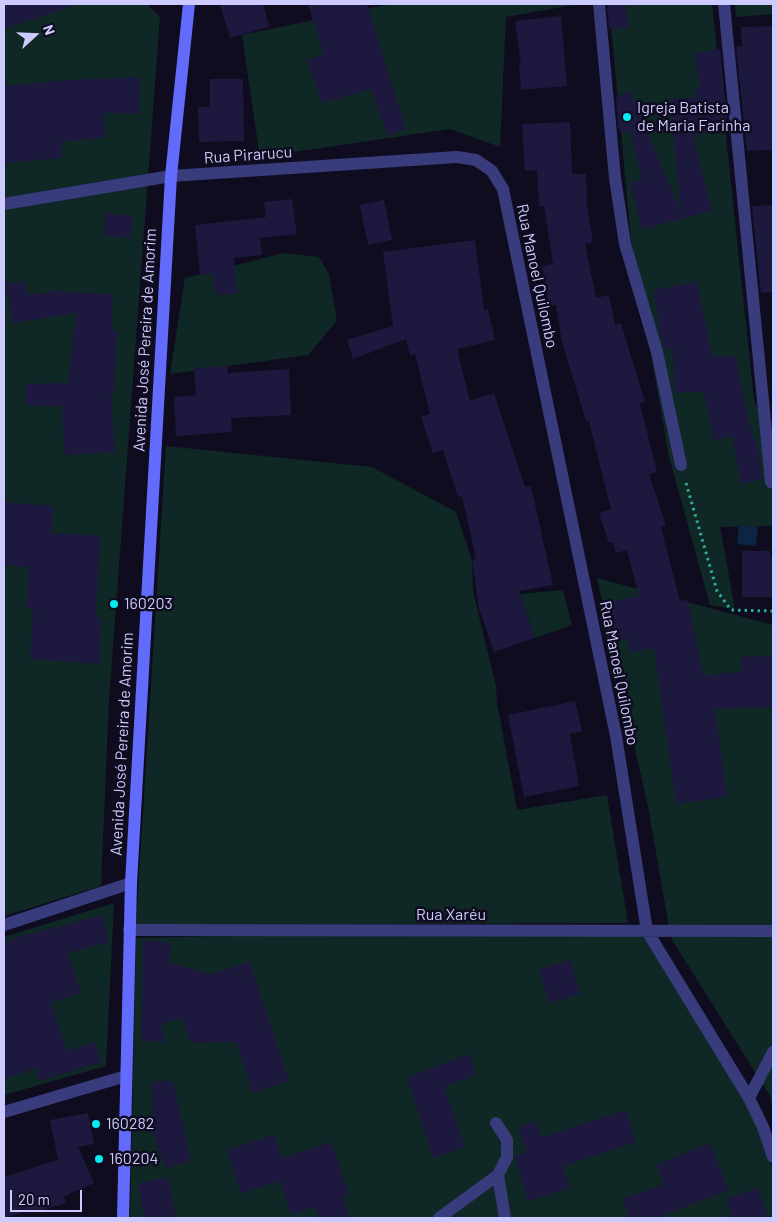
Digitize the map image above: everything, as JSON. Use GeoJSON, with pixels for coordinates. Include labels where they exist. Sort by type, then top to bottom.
{"type":"FeatureCollection","features":[{"type":"Feature","properties":{"kind":"main road","name":"Avenida José Pereira de Amorim"},"geometry":{"type":"LineString","coordinates":[[123,1218],[131,883],[171,176],[189,4]]}},
{"type":"Feature","properties":{"kind":"street"},"geometry":{"type":"LineString","coordinates":[[599,4],[615,178],[626,244],[657,352],[681,465]]}},
{"type":"Feature","properties":{"kind":"street"},"geometry":{"type":"LineString","coordinates":[[724,4],[771,482]]}},
{"type":"Feature","properties":{"kind":"street","name":"Rua Pirarucu"},"geometry":{"type":"LineString","coordinates":[[4,204],[171,176],[457,157],[476,160],[492,171]]}},
{"type":"Feature","properties":{"kind":"street","name":"Rua Manoel Quilombo"},"geometry":{"type":"LineString","coordinates":[[492,171],[503,189],[616,736],[647,931],[749,1098],[763,1127],[773,1157]]}},
{"type":"Feature","properties":{"kind":"street"},"geometry":{"type":"LineString","coordinates":[[4,925],[131,883]]}},
{"type":"Feature","properties":{"kind":"street","name":"Rua Xaréu"},"geometry":{"type":"LineString","coordinates":[[129,930],[773,931]]}},
{"type":"Feature","properties":{"kind":"street"},"geometry":{"type":"LineString","coordinates":[[749,1098],[773,1052]]}},
{"type":"Feature","properties":{"kind":"street"},"geometry":{"type":"LineString","coordinates":[[4,1112],[126,1076]]}},
{"type":"Feature","properties":{"kind":"street"},"geometry":{"type":"LineString","coordinates":[[439,1218],[498,1175],[507,1158],[507,1140],[496,1123]]}},
{"type":"Feature","properties":{"kind":"street"},"geometry":{"type":"LineString","coordinates":[[498,1175],[505,1218]]}},
{"type":"Feature","properties":{"kind":"path"},"geometry":{"type":"LineString","coordinates":[[681,465],[717,591],[731,610],[773,610]]}},
{"type":"Feature","properties":{"kind":"green space"},"geometry":{"type":"Polygon","coordinates":[[[4,4],[147,4],[160,17],[109,700],[101,886],[4,916],[4,4]]]}},
{"type":"Feature","properties":{"kind":"green space"},"geometry":{"type":"Polygon","coordinates":[[[390,4],[580,4],[506,17],[500,147],[450,129],[260,157],[242,35],[390,4]]]}},
{"type":"Feature","properties":{"kind":"green space"},"geometry":{"type":"Polygon","coordinates":[[[609,4],[712,4],[754,400],[773,444],[773,526],[720,527],[735,609],[710,605],[669,457],[631,240],[609,4]]]}},
{"type":"Feature","properties":{"kind":"green space"},"geometry":{"type":"Polygon","coordinates":[[[735,4],[773,4],[773,14],[736,17],[735,4]]]}},
{"type":"Feature","properties":{"kind":"green space"},"geometry":{"type":"Polygon","coordinates":[[[284,253],[319,257],[329,274],[337,321],[308,355],[170,374],[185,278],[284,253]]]}},
{"type":"Feature","properties":{"kind":"green space"},"geometry":{"type":"Polygon","coordinates":[[[166,446],[372,467],[456,512],[472,560],[473,591],[496,686],[497,703],[517,810],[607,795],[628,923],[136,925],[166,446]]]}},
{"type":"Feature","properties":{"kind":"green space"},"geometry":{"type":"Polygon","coordinates":[[[597,578],[773,625],[773,1111],[770,1096],[671,938],[648,807],[597,578]]]}},
{"type":"Feature","properties":{"kind":"green space"},"geometry":{"type":"Polygon","coordinates":[[[563,590],[572,625],[535,638],[520,594],[563,590]]]}},
{"type":"Feature","properties":{"kind":"green space"},"geometry":{"type":"Polygon","coordinates":[[[114,903],[106,1066],[4,1095],[4,937],[114,903]]]}},
{"type":"Feature","properties":{"kind":"green space"},"geometry":{"type":"Polygon","coordinates":[[[275,935],[651,935],[749,1099],[773,1170],[773,1218],[130,1218],[136,938],[275,935]]]}},
{"type":"Feature","properties":{"kind":"water"},"geometry":{"type":"Polygon","coordinates":[[[739,524],[758,527],[756,546],[737,544],[739,524]]]}},
{"type":"Feature","properties":{"kind":"building"},"geometry":{"type":"Polygon","coordinates":[[[4,4],[67,4],[68,7],[4,29],[4,4]]]}},
{"type":"Feature","properties":{"kind":"building"},"geometry":{"type":"Polygon","coordinates":[[[220,4],[263,4],[269,27],[230,38],[220,4]]]}},
{"type":"Feature","properties":{"kind":"building"},"geometry":{"type":"Polygon","coordinates":[[[308,4],[367,4],[406,129],[388,136],[371,89],[322,103],[307,60],[324,54],[308,4]]]}},
{"type":"Feature","properties":{"kind":"building"},"geometry":{"type":"Polygon","coordinates":[[[607,4],[626,4],[628,28],[609,29],[607,4]]]}},
{"type":"Feature","properties":{"kind":"building"},"geometry":{"type":"Polygon","coordinates":[[[561,16],[567,86],[521,90],[519,65],[521,65],[515,21],[561,16]]]}},
{"type":"Feature","properties":{"kind":"building"},"geometry":{"type":"Polygon","coordinates":[[[773,26],[773,150],[747,151],[736,47],[742,46],[741,27],[773,26]]]}},
{"type":"Feature","properties":{"kind":"building"},"geometry":{"type":"Polygon","coordinates":[[[720,49],[728,129],[693,136],[712,211],[642,229],[630,183],[642,180],[630,130],[621,133],[618,125],[616,97],[630,91],[681,212],[670,99],[696,97],[695,89],[700,88],[694,53],[720,49]]]}},
{"type":"Feature","properties":{"kind":"building"},"geometry":{"type":"Polygon","coordinates":[[[140,77],[139,114],[103,113],[106,137],[61,142],[62,158],[4,163],[4,86],[69,80],[140,77]]]}},
{"type":"Feature","properties":{"kind":"building"},"geometry":{"type":"Polygon","coordinates":[[[210,79],[243,79],[244,141],[199,142],[198,107],[210,107],[210,79]]]}},
{"type":"Feature","properties":{"kind":"building"},"geometry":{"type":"Polygon","coordinates":[[[570,122],[572,174],[586,174],[587,206],[593,242],[585,244],[596,298],[609,295],[615,325],[621,323],[645,402],[640,404],[657,472],[649,474],[666,525],[661,527],[680,601],[688,600],[703,676],[742,671],[741,657],[773,656],[773,707],[715,709],[727,797],[676,804],[654,648],[629,652],[627,639],[607,643],[599,604],[639,596],[627,550],[616,553],[613,542],[609,543],[599,513],[611,509],[589,421],[586,421],[562,342],[556,305],[549,306],[542,266],[553,264],[544,206],[539,206],[537,170],[525,171],[522,124],[570,122]]]}},
{"type":"Feature","properties":{"kind":"building"},"geometry":{"type":"Polygon","coordinates":[[[292,199],[297,234],[260,238],[262,255],[234,258],[237,293],[215,295],[213,273],[200,275],[195,225],[266,217],[264,202],[292,199]]]}},
{"type":"Feature","properties":{"kind":"building"},"geometry":{"type":"Polygon","coordinates":[[[384,200],[392,240],[368,245],[360,205],[384,200]]]}},
{"type":"Feature","properties":{"kind":"building"},"geometry":{"type":"Polygon","coordinates":[[[773,205],[773,292],[761,293],[752,206],[773,205]]]}},
{"type":"Feature","properties":{"kind":"building"},"geometry":{"type":"Polygon","coordinates":[[[106,213],[133,216],[130,238],[104,235],[106,213]]]}},
{"type":"Feature","properties":{"kind":"building"},"geometry":{"type":"Polygon","coordinates":[[[475,240],[484,310],[488,310],[495,340],[457,349],[470,401],[494,393],[525,487],[531,486],[553,585],[519,591],[535,638],[494,652],[479,608],[472,560],[476,559],[462,496],[458,497],[443,450],[433,453],[421,417],[430,414],[415,354],[410,355],[406,339],[353,359],[347,340],[393,326],[383,252],[475,240]]]}},
{"type":"Feature","properties":{"kind":"building"},"geometry":{"type":"Polygon","coordinates":[[[25,281],[27,295],[64,290],[65,292],[113,294],[112,330],[117,331],[114,392],[111,392],[115,452],[64,455],[62,406],[26,406],[26,384],[68,383],[76,313],[12,323],[6,283],[25,281]]]}},
{"type":"Feature","properties":{"kind":"building"},"geometry":{"type":"Polygon","coordinates":[[[697,282],[712,356],[735,356],[753,439],[756,438],[763,479],[741,484],[732,436],[714,440],[704,392],[674,393],[673,349],[665,350],[657,324],[659,323],[653,290],[697,282]]]}},
{"type":"Feature","properties":{"kind":"building"},"geometry":{"type":"Polygon","coordinates":[[[227,366],[228,373],[289,369],[291,415],[231,418],[232,432],[176,436],[174,397],[196,395],[194,368],[227,366]]]}},
{"type":"Feature","properties":{"kind":"building"},"geometry":{"type":"Polygon","coordinates":[[[4,502],[54,506],[52,533],[100,536],[96,617],[102,618],[99,664],[30,659],[33,609],[26,608],[29,567],[4,565],[4,502]]]}},
{"type":"Feature","properties":{"kind":"building"},"geometry":{"type":"Polygon","coordinates":[[[742,551],[770,551],[770,558],[773,558],[773,597],[742,597],[742,551]]]}},
{"type":"Feature","properties":{"kind":"building"},"geometry":{"type":"Polygon","coordinates":[[[575,701],[582,731],[570,734],[579,786],[524,797],[508,715],[575,701]]]}},
{"type":"Feature","properties":{"kind":"building"},"geometry":{"type":"Polygon","coordinates":[[[102,915],[109,942],[68,953],[81,993],[51,1003],[67,1051],[94,1042],[101,1062],[39,1081],[36,1068],[4,1079],[4,943],[12,939],[102,915]]]}},
{"type":"Feature","properties":{"kind":"building"},"geometry":{"type":"Polygon","coordinates":[[[143,940],[171,943],[169,963],[212,974],[250,962],[289,1081],[253,1093],[236,1042],[191,1043],[182,1018],[161,1024],[165,1042],[141,1041],[143,940]]]}},
{"type":"Feature","properties":{"kind":"building"},"geometry":{"type":"Polygon","coordinates":[[[570,960],[580,994],[549,1003],[539,969],[570,960]]]}},
{"type":"Feature","properties":{"kind":"building"},"geometry":{"type":"Polygon","coordinates":[[[469,1054],[476,1075],[444,1087],[465,1147],[433,1158],[407,1077],[469,1054]]]}},
{"type":"Feature","properties":{"kind":"building"},"geometry":{"type":"Polygon","coordinates":[[[173,1081],[191,1161],[165,1168],[154,1136],[152,1082],[173,1081]]]}},
{"type":"Feature","properties":{"kind":"building"},"geometry":{"type":"Polygon","coordinates":[[[626,1110],[636,1142],[563,1166],[570,1188],[528,1201],[515,1158],[515,1156],[527,1152],[518,1128],[535,1121],[542,1137],[626,1110]]]}},
{"type":"Feature","properties":{"kind":"building"},"geometry":{"type":"Polygon","coordinates":[[[88,1113],[94,1144],[78,1147],[94,1183],[64,1196],[66,1203],[34,1213],[32,1209],[4,1218],[4,1177],[58,1160],[50,1120],[88,1113]]]}},
{"type":"Feature","properties":{"kind":"building"},"geometry":{"type":"Polygon","coordinates":[[[274,1135],[282,1158],[332,1142],[349,1195],[343,1197],[350,1218],[318,1218],[314,1207],[291,1215],[280,1181],[241,1194],[227,1150],[274,1135]]]}},
{"type":"Feature","properties":{"kind":"building"},"geometry":{"type":"Polygon","coordinates":[[[710,1143],[729,1190],[657,1218],[629,1218],[622,1199],[664,1184],[656,1165],[710,1143]]]}},
{"type":"Feature","properties":{"kind":"building"},"geometry":{"type":"Polygon","coordinates":[[[168,1177],[176,1218],[144,1218],[138,1183],[168,1177]]]}},
{"type":"Feature","properties":{"kind":"building"},"geometry":{"type":"Polygon","coordinates":[[[758,1188],[768,1218],[732,1218],[726,1198],[758,1188]]]}},
{"type":"Feature","properties":{"kind":"place","name":"Igreja Batista de Maria Farinha"},"geometry":{"type":"Point","coordinates":[627,117]}},
{"type":"Feature","properties":{"kind":"place","name":"160203"},"geometry":{"type":"Point","coordinates":[114,604]}},
{"type":"Feature","properties":{"kind":"place","name":"160282"},"geometry":{"type":"Point","coordinates":[96,1124]}},
{"type":"Feature","properties":{"kind":"place","name":"160204"},"geometry":{"type":"Point","coordinates":[99,1159]}}]}
